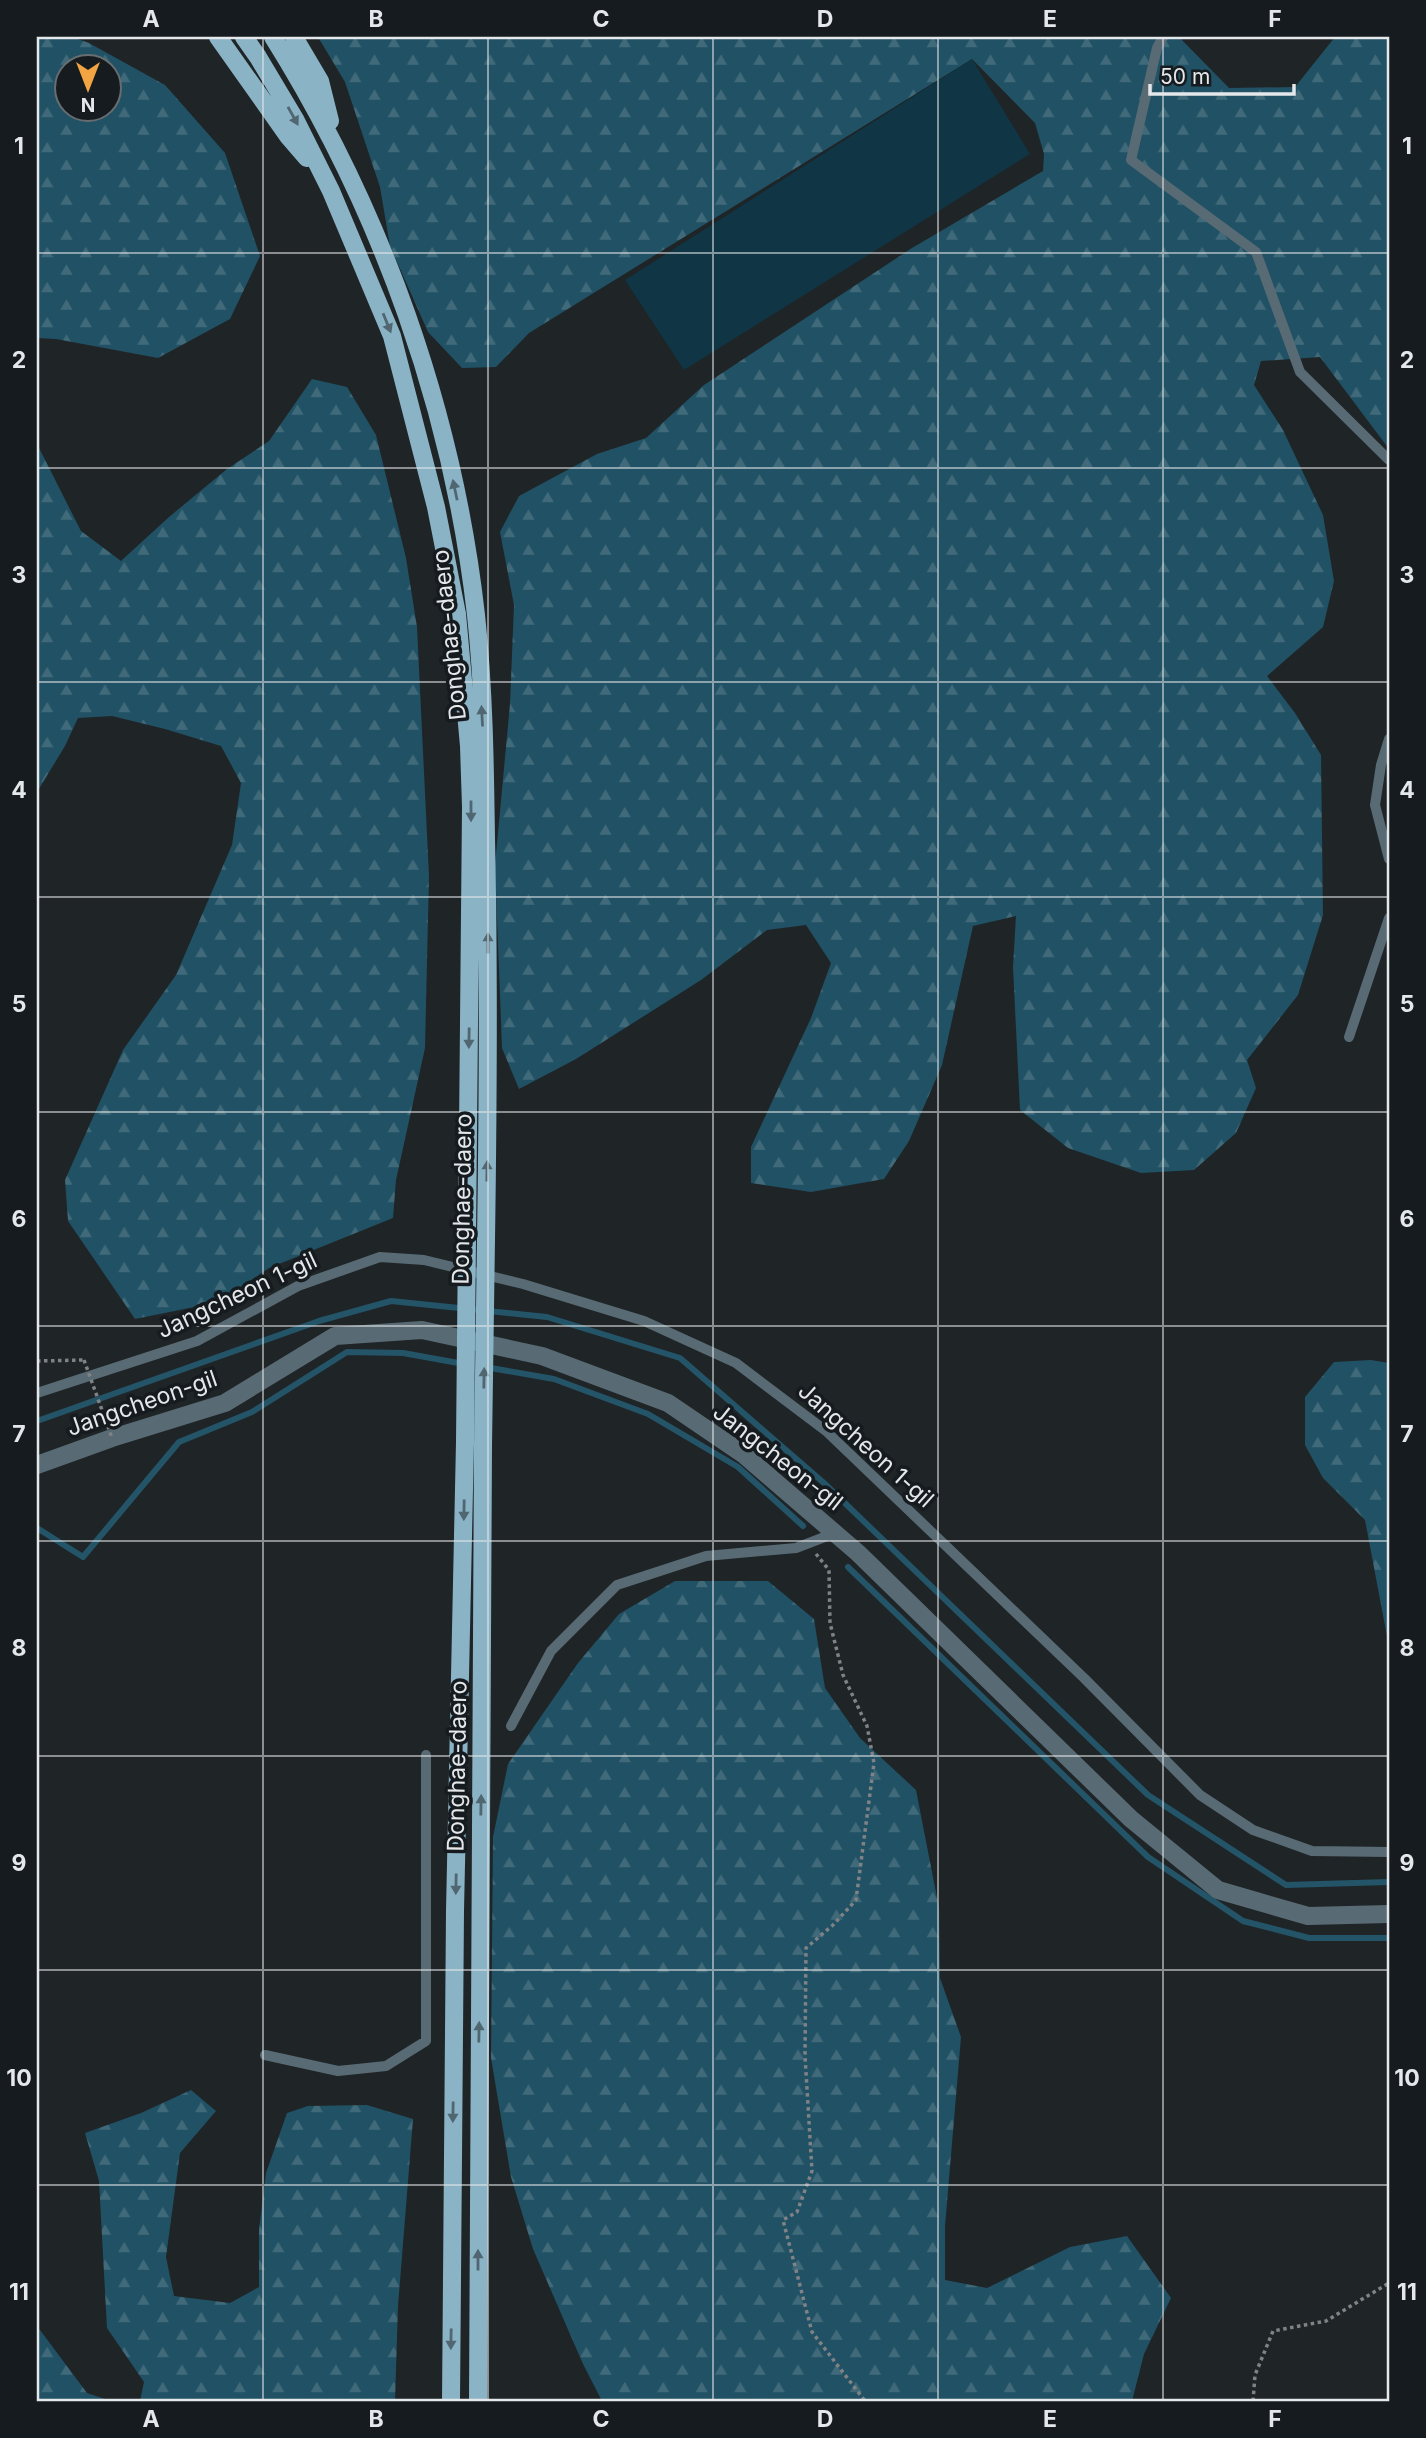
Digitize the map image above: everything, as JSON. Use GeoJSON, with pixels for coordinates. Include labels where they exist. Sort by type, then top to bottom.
{"type":"FeatureCollection","features":[{"type":"Feature","properties":{"kind":"main road"},"geometry":{"type":"LineString","coordinates":[[218,37],[288,136],[324,177]]}},
{"type":"Feature","properties":{"kind":"main road","name":"Donghae-daero"},"geometry":{"type":"LineString","coordinates":[[244,37],[295,119],[324,177],[392,336],[436,507],[457,614],[469,746],[471,807],[465,1442],[456,1898],[451,2401]]}},
{"type":"Feature","properties":{"kind":"main road","name":"Donghae-daero"},"geometry":{"type":"LineString","coordinates":[[273,37],[305,87],[363,202],[416,342],[456,494],[476,616],[485,752],[487,886],[478,2401]]}},
{"type":"Feature","properties":{"kind":"main road"},"geometry":{"type":"LineString","coordinates":[[294,37],[320,81],[340,155]]}},
{"type":"Feature","properties":{"kind":"street","name":"Jangcheon-gil"},"geometry":{"type":"LineString","coordinates":[[37,1465],[111,1438],[225,1403],[335,1336],[422,1330],[542,1356],[668,1403],[743,1454],[858,1553],[1130,1819],[1218,1890],[1308,1916],[1389,1914]]}},
{"type":"Feature","properties":{"kind":"lane"},"geometry":{"type":"LineString","coordinates":[[1163,37],[1157,48],[1131,160],[1256,252],[1300,372],[1389,460]]}},
{"type":"Feature","properties":{"kind":"lane"},"geometry":{"type":"LineString","coordinates":[[1389,739],[1381,765],[1375,805],[1389,859]]}},
{"type":"Feature","properties":{"kind":"lane"},"geometry":{"type":"LineString","coordinates":[[1349,1037],[1389,918]]}},
{"type":"Feature","properties":{"kind":"lane","name":"Jangcheon 1-gil"},"geometry":{"type":"LineString","coordinates":[[37,1393],[197,1341],[298,1286],[380,1257],[424,1260],[449,1266],[523,1284],[644,1321],[736,1363],[826,1432],[1084,1678],[1200,1795],[1253,1830],[1312,1851],[1389,1852]]}},
{"type":"Feature","properties":{"kind":"lane"},"geometry":{"type":"LineString","coordinates":[[511,1726],[551,1651],[617,1585],[706,1556],[796,1548],[835,1533]]}},
{"type":"Feature","properties":{"kind":"lane"},"geometry":{"type":"LineString","coordinates":[[265,2055],[338,2071],[386,2067],[426,2040],[426,1755]]}},
{"type":"Feature","properties":{"kind":"path"},"geometry":{"type":"LineString","coordinates":[[37,1362],[84,1360],[111,1438]]}},
{"type":"Feature","properties":{"kind":"path"},"geometry":{"type":"LineString","coordinates":[[807,1544],[829,1570],[830,1623],[843,1675],[867,1726],[874,1763],[856,1899],[833,1925],[806,1948],[805,2056],[813,2171],[797,2212],[783,2220],[812,2332],[865,2401]]}},
{"type":"Feature","properties":{"kind":"path"},"geometry":{"type":"LineString","coordinates":[[1253,2401],[1255,2375],[1273,2331],[1326,2322],[1389,2283]]}},
{"type":"Feature","properties":{"kind":"green space"},"geometry":{"type":"Polygon","coordinates":[[[37,37],[72,37],[105,52],[52,52],[52,122],[122,122],[122,61],[165,85],[225,153],[260,256],[230,319],[158,358],[56,339],[37,338],[37,37]]]}},
{"type":"Feature","properties":{"kind":"green space"},"geometry":{"type":"Polygon","coordinates":[[[318,37],[1179,37],[1229,88],[1295,87],[1335,37],[1389,37],[1389,449],[1320,357],[1261,361],[1254,385],[1283,430],[1323,515],[1334,581],[1323,627],[1267,676],[1295,713],[1321,755],[1323,915],[1298,995],[1247,1060],[1256,1088],[1236,1133],[1194,1170],[1141,1173],[1068,1148],[1020,1110],[1013,967],[1016,916],[973,926],[942,1065],[909,1141],[884,1179],[811,1192],[751,1183],[751,1147],[811,1018],[831,963],[806,925],[767,930],[701,980],[576,1059],[519,1089],[502,1048],[495,865],[510,704],[514,605],[500,532],[519,496],[597,454],[646,438],[704,385],[912,248],[1043,171],[1044,154],[1035,123],[972,59],[529,333],[496,367],[462,368],[428,332],[390,246],[380,187],[345,82],[318,37]]]}},
{"type":"Feature","properties":{"kind":"green space"},"geometry":{"type":"Polygon","coordinates":[[[312,379],[347,387],[376,435],[406,558],[417,627],[429,876],[425,1048],[396,1180],[393,1218],[269,1268],[219,1302],[135,1319],[68,1221],[65,1180],[123,1050],[176,975],[232,845],[241,783],[221,746],[112,716],[78,718],[65,746],[37,792],[37,444],[81,531],[121,561],[227,469],[269,441],[312,379]]]}},
{"type":"Feature","properties":{"kind":"green space"},"geometry":{"type":"Polygon","coordinates":[[[1371,1360],[1389,1363],[1389,1647],[1365,1520],[1323,1478],[1305,1445],[1305,1397],[1334,1362],[1371,1360]]]}},
{"type":"Feature","properties":{"kind":"green space"},"geometry":{"type":"Polygon","coordinates":[[[675,1581],[768,1581],[814,1619],[825,1688],[860,1738],[916,1790],[939,1908],[940,1978],[961,2037],[945,2226],[945,2280],[987,2288],[1070,2247],[1127,2236],[1171,2298],[1144,2354],[1132,2401],[602,2401],[533,2249],[511,2177],[491,2058],[493,1837],[508,1764],[578,1663],[619,1614],[675,1581]]]}},
{"type":"Feature","properties":{"kind":"green space"},"geometry":{"type":"Polygon","coordinates":[[[191,2090],[216,2111],[180,2153],[166,2257],[174,2296],[230,2303],[259,2287],[259,2230],[266,2173],[287,2113],[308,2106],[367,2105],[413,2119],[398,2306],[395,2401],[140,2401],[144,2382],[107,2328],[99,2181],[85,2133],[141,2113],[191,2090]]]}},
{"type":"Feature","properties":{"kind":"green space"},"geometry":{"type":"Polygon","coordinates":[[[37,2326],[87,2393],[111,2401],[37,2401],[37,2326]]]}},
{"type":"Feature","properties":{"kind":"shaded area"},"geometry":{"type":"Polygon","coordinates":[[[972,59],[1030,154],[684,370],[625,280],[972,59]]]}},
{"type":"Feature","properties":{"kind":"waterway"},"geometry":{"type":"LineString","coordinates":[[37,1421],[319,1321],[391,1301],[547,1317],[680,1358],[824,1483],[1148,1795],[1286,1885],[1389,1882]]}},
{"type":"Feature","properties":{"kind":"waterway"},"geometry":{"type":"LineString","coordinates":[[37,1528],[83,1557],[179,1442],[252,1412],[347,1352],[403,1353],[464,1364]]}},
{"type":"Feature","properties":{"kind":"waterway"},"geometry":{"type":"LineString","coordinates":[[485,1367],[554,1379],[648,1414],[738,1467],[803,1526]]}},
{"type":"Feature","properties":{"kind":"waterway"},"geometry":{"type":"LineString","coordinates":[[848,1567],[1148,1857],[1243,1921],[1309,1938],[1389,1938]]}}]}
